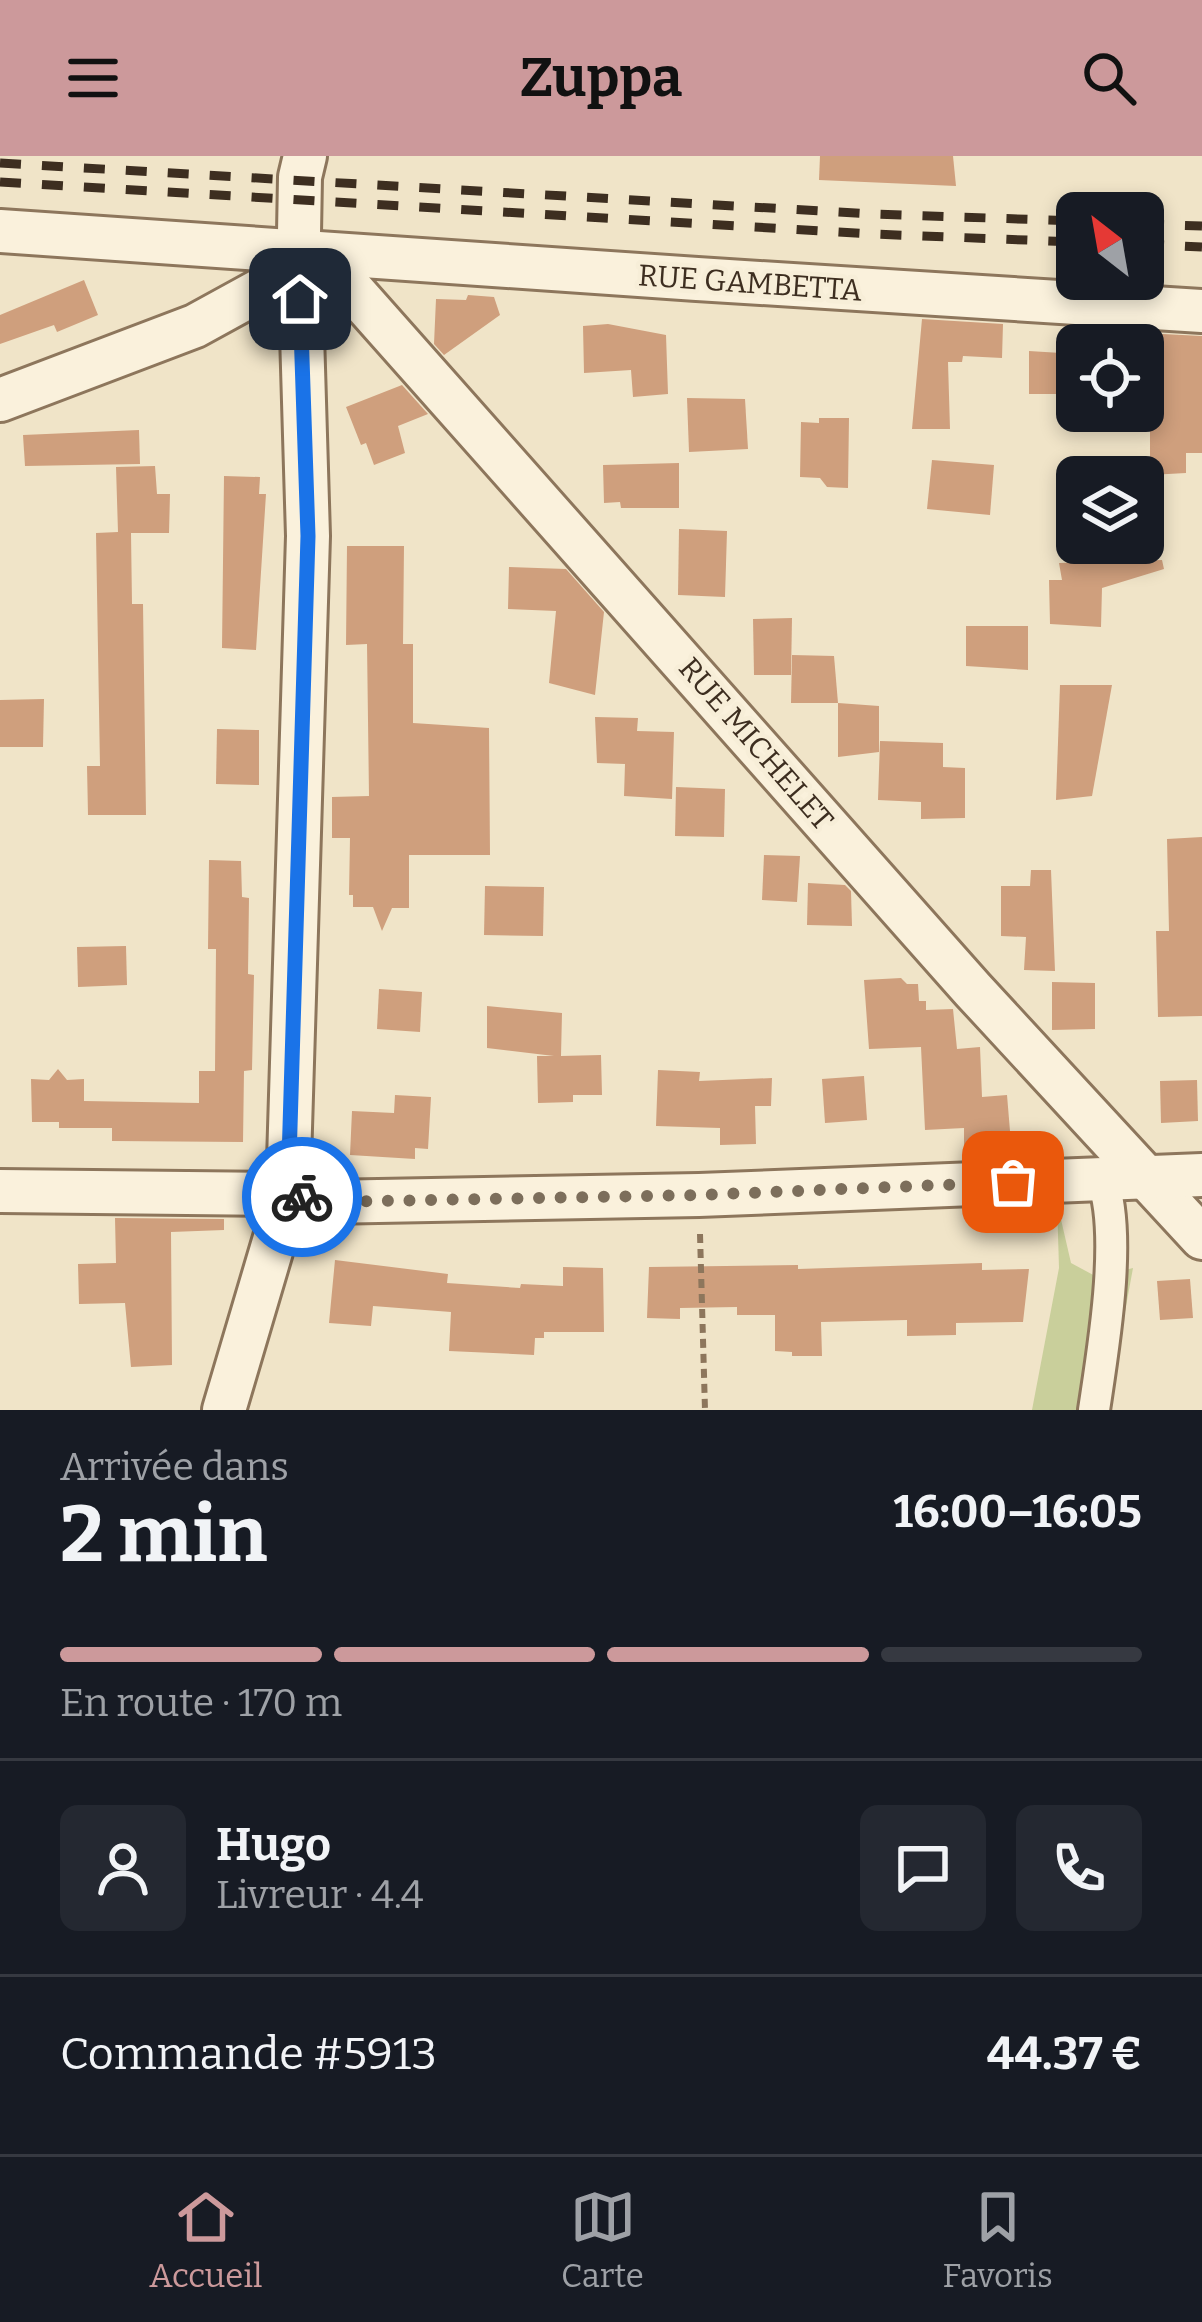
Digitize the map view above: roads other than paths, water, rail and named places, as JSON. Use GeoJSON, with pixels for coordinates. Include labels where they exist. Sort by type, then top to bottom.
{"type":"FeatureCollection","features":[{"type":"Feature","properties":{"kind":"street"},"geometry":{"type":"LineString","coordinates":[[224,1410],[288,1193],[308,536],[300,163]]}},
{"type":"Feature","properties":{"kind":"street"},"geometry":{"type":"LineString","coordinates":[[0,231],[210,245],[221,293],[213,318]]}},
{"type":"Feature","properties":{"kind":"street","name":"RUE GAMBETTA"},"geometry":{"type":"LineString","coordinates":[[210,245],[299,259],[1202,311]]}},
{"type":"Feature","properties":{"kind":"street"},"geometry":{"type":"LineString","coordinates":[[0,400],[213,318],[299,259]]}},
{"type":"Feature","properties":{"kind":"street","name":"RUE MICHELET"},"geometry":{"type":"LineString","coordinates":[[299,259],[355,292],[973,990],[1202,1238]]}},
{"type":"Feature","properties":{"kind":"street"},"geometry":{"type":"LineString","coordinates":[[0,1191],[288,1193],[326,1202],[699,1195],[1202,1174]]}},
{"type":"Feature","properties":{"kind":"street"},"geometry":{"type":"LineString","coordinates":[[1094,1410],[1109,1275],[1111,1202],[1102,1179]]}},
{"type":"Feature","properties":{"kind":"railway"},"geometry":{"type":"LineString","coordinates":[[0,163],[872,214],[1056,220]]}},
{"type":"Feature","properties":{"kind":"railway"},"geometry":{"type":"LineString","coordinates":[[0,182],[1056,241]]}},
{"type":"Feature","properties":{"kind":"railway"},"geometry":{"type":"LineString","coordinates":[[1164,225],[1202,226]]}},
{"type":"Feature","properties":{"kind":"railway"},"geometry":{"type":"LineString","coordinates":[[1164,245],[1202,247]]}}]}
